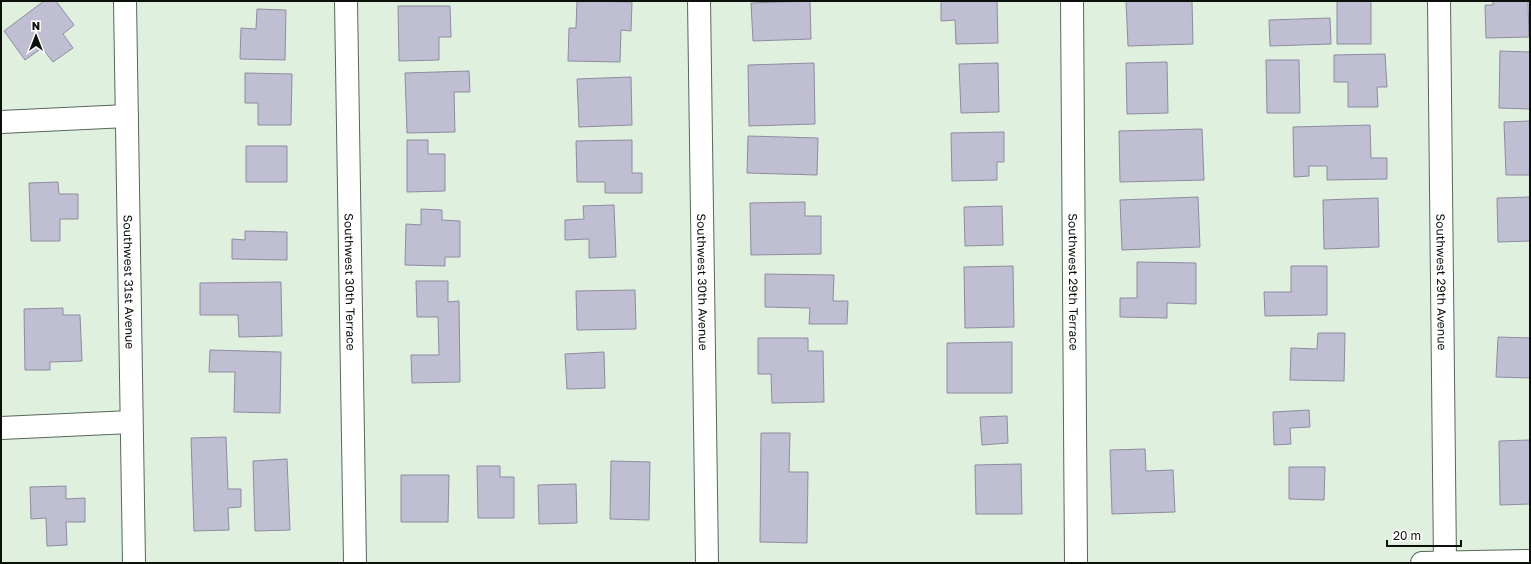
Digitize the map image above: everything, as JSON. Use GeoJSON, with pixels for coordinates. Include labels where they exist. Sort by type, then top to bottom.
{"type":"FeatureCollection","features":[{"type":"Feature","properties":{"kind":"street","name":"Southwest 31st Avenue"},"geometry":{"type":"LineString","coordinates":[[125,1],[134,563]]}},
{"type":"Feature","properties":{"kind":"street","name":"Southwest 30th Terrace"},"geometry":{"type":"LineString","coordinates":[[346,1],[356,563]]}},
{"type":"Feature","properties":{"kind":"street","name":"Southwest 30th Avenue"},"geometry":{"type":"LineString","coordinates":[[699,1],[707,563]]}},
{"type":"Feature","properties":{"kind":"street","name":"Southwest 29th Terrace"},"geometry":{"type":"LineString","coordinates":[[1072,1],[1076,563]]}},
{"type":"Feature","properties":{"kind":"street","name":"Southwest 29th Avenue"},"geometry":{"type":"LineString","coordinates":[[1439,1],[1445,563]]}},
{"type":"Feature","properties":{"kind":"street"},"geometry":{"type":"LineString","coordinates":[[1,122],[127,116]]}},
{"type":"Feature","properties":{"kind":"street"},"geometry":{"type":"LineString","coordinates":[[1,428],[131,422]]}},
{"type":"Feature","properties":{"kind":"street"},"geometry":{"type":"LineString","coordinates":[[1422,563],[1530,561]]}},
{"type":"Feature","properties":{"kind":"building"},"geometry":{"type":"Polygon","coordinates":[[[44,1],[56,1],[74,25],[63,34],[73,48],[53,62],[42,48],[25,60],[4,31],[44,1]]]}},
{"type":"Feature","properties":{"kind":"building"},"geometry":{"type":"Polygon","coordinates":[[[577,1],[632,2],[631,31],[621,30],[620,62],[568,61],[569,28],[576,28],[577,1]]]}},
{"type":"Feature","properties":{"kind":"building"},"geometry":{"type":"Polygon","coordinates":[[[810,1],[811,39],[753,41],[751,3],[810,1]]]}},
{"type":"Feature","properties":{"kind":"building"},"geometry":{"type":"Polygon","coordinates":[[[941,1],[997,1],[998,43],[956,44],[955,20],[941,21],[941,1]]]}},
{"type":"Feature","properties":{"kind":"building"},"geometry":{"type":"Polygon","coordinates":[[[1126,1],[1192,1],[1193,44],[1128,46],[1126,1]]]}},
{"type":"Feature","properties":{"kind":"building"},"geometry":{"type":"Polygon","coordinates":[[[1337,1],[1371,1],[1371,44],[1337,44],[1337,1]]]}},
{"type":"Feature","properties":{"kind":"building"},"geometry":{"type":"Polygon","coordinates":[[[1493,1],[1528,1],[1529,37],[1486,38],[1485,5],[1493,5],[1493,1]]]}},
{"type":"Feature","properties":{"kind":"building"},"geometry":{"type":"Polygon","coordinates":[[[398,6],[450,6],[451,37],[439,37],[439,60],[399,61],[398,6]]]}},
{"type":"Feature","properties":{"kind":"building"},"geometry":{"type":"Polygon","coordinates":[[[257,9],[286,10],[285,60],[240,59],[241,28],[256,29],[257,9]]]}},
{"type":"Feature","properties":{"kind":"building"},"geometry":{"type":"Polygon","coordinates":[[[1330,18],[1331,44],[1270,46],[1269,20],[1330,18]]]}},
{"type":"Feature","properties":{"kind":"building"},"geometry":{"type":"Polygon","coordinates":[[[1500,51],[1530,52],[1530,109],[1499,108],[1500,51]]]}},
{"type":"Feature","properties":{"kind":"building"},"geometry":{"type":"Polygon","coordinates":[[[1385,54],[1387,87],[1377,87],[1378,107],[1348,107],[1348,82],[1334,82],[1334,55],[1385,54]]]}},
{"type":"Feature","properties":{"kind":"building"},"geometry":{"type":"Polygon","coordinates":[[[1266,60],[1299,60],[1300,113],[1267,113],[1266,60]]]}},
{"type":"Feature","properties":{"kind":"building"},"geometry":{"type":"Polygon","coordinates":[[[1167,62],[1168,113],[1127,114],[1126,63],[1167,62]]]}},
{"type":"Feature","properties":{"kind":"building"},"geometry":{"type":"Polygon","coordinates":[[[814,63],[815,124],[749,126],[748,65],[814,63]]]}},
{"type":"Feature","properties":{"kind":"building"},"geometry":{"type":"Polygon","coordinates":[[[998,63],[999,112],[961,113],[959,64],[998,63]]]}},
{"type":"Feature","properties":{"kind":"building"},"geometry":{"type":"Polygon","coordinates":[[[469,71],[470,92],[454,92],[455,132],[407,133],[405,73],[469,71]]]}},
{"type":"Feature","properties":{"kind":"building"},"geometry":{"type":"Polygon","coordinates":[[[245,73],[292,74],[291,125],[258,125],[258,103],[245,103],[245,73]]]}},
{"type":"Feature","properties":{"kind":"building"},"geometry":{"type":"Polygon","coordinates":[[[631,77],[632,125],[579,127],[577,79],[631,77]]]}},
{"type":"Feature","properties":{"kind":"building"},"geometry":{"type":"Polygon","coordinates":[[[1530,121],[1530,175],[1506,175],[1504,122],[1530,121]]]}},
{"type":"Feature","properties":{"kind":"building"},"geometry":{"type":"Polygon","coordinates":[[[1370,125],[1371,158],[1387,158],[1387,179],[1327,180],[1327,166],[1309,166],[1309,176],[1294,177],[1293,127],[1370,125]]]}},
{"type":"Feature","properties":{"kind":"building"},"geometry":{"type":"Polygon","coordinates":[[[1202,129],[1204,180],[1120,182],[1119,131],[1202,129]]]}},
{"type":"Feature","properties":{"kind":"building"},"geometry":{"type":"Polygon","coordinates":[[[1004,132],[1004,162],[997,162],[997,180],[952,181],[951,133],[1004,132]]]}},
{"type":"Feature","properties":{"kind":"building"},"geometry":{"type":"Polygon","coordinates":[[[748,136],[818,138],[817,175],[747,173],[748,136]]]}},
{"type":"Feature","properties":{"kind":"building"},"geometry":{"type":"Polygon","coordinates":[[[407,140],[428,140],[428,154],[445,154],[445,191],[407,192],[407,140]]]}},
{"type":"Feature","properties":{"kind":"building"},"geometry":{"type":"Polygon","coordinates":[[[632,140],[632,173],[642,173],[642,193],[605,193],[605,182],[577,182],[576,141],[632,140]]]}},
{"type":"Feature","properties":{"kind":"building"},"geometry":{"type":"Polygon","coordinates":[[[246,146],[287,146],[287,182],[246,182],[246,146]]]}},
{"type":"Feature","properties":{"kind":"building"},"geometry":{"type":"Polygon","coordinates":[[[58,182],[59,194],[78,194],[78,219],[60,219],[60,241],[31,241],[29,183],[58,182]]]}},
{"type":"Feature","properties":{"kind":"building"},"geometry":{"type":"Polygon","coordinates":[[[1198,197],[1200,247],[1122,250],[1120,200],[1198,197]]]}},
{"type":"Feature","properties":{"kind":"building"},"geometry":{"type":"Polygon","coordinates":[[[1530,197],[1530,241],[1498,242],[1497,198],[1530,197]]]}},
{"type":"Feature","properties":{"kind":"building"},"geometry":{"type":"Polygon","coordinates":[[[1378,198],[1379,247],[1324,249],[1323,200],[1378,198]]]}},
{"type":"Feature","properties":{"kind":"building"},"geometry":{"type":"Polygon","coordinates":[[[805,202],[805,216],[821,216],[821,254],[751,255],[750,203],[805,202]]]}},
{"type":"Feature","properties":{"kind":"building"},"geometry":{"type":"Polygon","coordinates":[[[614,205],[616,257],[589,258],[589,239],[565,240],[565,220],[584,219],[583,206],[614,205]]]}},
{"type":"Feature","properties":{"kind":"building"},"geometry":{"type":"Polygon","coordinates":[[[1002,206],[1003,245],[965,246],[964,207],[1002,206]]]}},
{"type":"Feature","properties":{"kind":"building"},"geometry":{"type":"Polygon","coordinates":[[[421,209],[442,210],[442,220],[460,221],[460,257],[445,257],[445,266],[405,265],[406,224],[421,225],[421,209]]]}},
{"type":"Feature","properties":{"kind":"building"},"geometry":{"type":"Polygon","coordinates":[[[245,231],[287,232],[287,260],[232,259],[232,239],[245,240],[245,231]]]}},
{"type":"Feature","properties":{"kind":"building"},"geometry":{"type":"Polygon","coordinates":[[[1137,262],[1196,263],[1196,304],[1167,303],[1167,318],[1120,317],[1120,298],[1137,298],[1137,262]]]}},
{"type":"Feature","properties":{"kind":"building"},"geometry":{"type":"Polygon","coordinates":[[[1013,266],[1014,327],[965,328],[964,267],[1013,266]]]}},
{"type":"Feature","properties":{"kind":"building"},"geometry":{"type":"Polygon","coordinates":[[[1291,266],[1327,266],[1327,315],[1265,316],[1264,292],[1291,292],[1291,266]]]}},
{"type":"Feature","properties":{"kind":"building"},"geometry":{"type":"Polygon","coordinates":[[[765,274],[834,275],[833,301],[848,301],[847,324],[809,324],[810,308],[765,307],[765,274]]]}},
{"type":"Feature","properties":{"kind":"building"},"geometry":{"type":"Polygon","coordinates":[[[416,281],[448,281],[448,302],[459,301],[460,382],[412,383],[411,355],[439,355],[438,317],[417,317],[416,281]]]}},
{"type":"Feature","properties":{"kind":"building"},"geometry":{"type":"Polygon","coordinates":[[[281,282],[282,336],[239,337],[238,315],[200,315],[200,283],[281,282]]]}},
{"type":"Feature","properties":{"kind":"building"},"geometry":{"type":"Polygon","coordinates":[[[635,290],[636,329],[577,330],[576,291],[635,290]]]}},
{"type":"Feature","properties":{"kind":"building"},"geometry":{"type":"Polygon","coordinates":[[[63,308],[63,315],[80,315],[82,361],[50,362],[50,370],[25,370],[24,309],[63,308]]]}},
{"type":"Feature","properties":{"kind":"building"},"geometry":{"type":"Polygon","coordinates":[[[1318,333],[1345,333],[1344,381],[1290,380],[1291,348],[1317,349],[1318,333]]]}},
{"type":"Feature","properties":{"kind":"building"},"geometry":{"type":"Polygon","coordinates":[[[1498,337],[1530,338],[1530,378],[1496,377],[1498,337]]]}},
{"type":"Feature","properties":{"kind":"building"},"geometry":{"type":"Polygon","coordinates":[[[758,338],[808,338],[808,351],[823,351],[824,402],[772,403],[771,374],[758,374],[758,338]]]}},
{"type":"Feature","properties":{"kind":"building"},"geometry":{"type":"Polygon","coordinates":[[[1012,342],[1012,393],[947,393],[947,343],[1012,342]]]}},
{"type":"Feature","properties":{"kind":"building"},"geometry":{"type":"Polygon","coordinates":[[[210,350],[281,352],[280,413],[234,412],[235,372],[209,372],[210,350]]]}},
{"type":"Feature","properties":{"kind":"building"},"geometry":{"type":"Polygon","coordinates":[[[604,352],[605,388],[567,389],[565,354],[604,352]]]}},
{"type":"Feature","properties":{"kind":"building"},"geometry":{"type":"Polygon","coordinates":[[[1309,410],[1310,427],[1290,428],[1291,444],[1274,445],[1273,412],[1309,410]]]}},
{"type":"Feature","properties":{"kind":"building"},"geometry":{"type":"Polygon","coordinates":[[[1007,416],[1008,443],[982,445],[980,417],[1007,416]]]}},
{"type":"Feature","properties":{"kind":"building"},"geometry":{"type":"Polygon","coordinates":[[[761,433],[790,433],[789,472],[808,472],[807,543],[760,542],[761,433]]]}},
{"type":"Feature","properties":{"kind":"building"},"geometry":{"type":"Polygon","coordinates":[[[226,437],[228,489],[241,489],[241,507],[228,508],[229,530],[194,531],[191,438],[226,437]]]}},
{"type":"Feature","properties":{"kind":"building"},"geometry":{"type":"Polygon","coordinates":[[[1530,440],[1530,504],[1500,505],[1499,441],[1530,440]]]}},
{"type":"Feature","properties":{"kind":"building"},"geometry":{"type":"Polygon","coordinates":[[[1145,449],[1146,471],[1173,470],[1175,512],[1112,514],[1110,450],[1145,449]]]}},
{"type":"Feature","properties":{"kind":"building"},"geometry":{"type":"Polygon","coordinates":[[[287,459],[290,530],[255,531],[253,461],[287,459]]]}},
{"type":"Feature","properties":{"kind":"building"},"geometry":{"type":"Polygon","coordinates":[[[611,461],[650,462],[649,520],[610,519],[611,461]]]}},
{"type":"Feature","properties":{"kind":"building"},"geometry":{"type":"Polygon","coordinates":[[[1021,464],[1022,514],[976,514],[975,465],[1021,464]]]}},
{"type":"Feature","properties":{"kind":"building"},"geometry":{"type":"Polygon","coordinates":[[[477,466],[500,466],[500,477],[514,477],[514,518],[478,518],[477,466]]]}},
{"type":"Feature","properties":{"kind":"building"},"geometry":{"type":"Polygon","coordinates":[[[1289,467],[1325,467],[1324,500],[1289,499],[1289,467]]]}},
{"type":"Feature","properties":{"kind":"building"},"geometry":{"type":"Polygon","coordinates":[[[401,475],[449,475],[448,522],[401,522],[401,475]]]}},
{"type":"Feature","properties":{"kind":"building"},"geometry":{"type":"Polygon","coordinates":[[[576,484],[577,523],[539,524],[538,485],[576,484]]]}},
{"type":"Feature","properties":{"kind":"building"},"geometry":{"type":"Polygon","coordinates":[[[66,486],[66,499],[85,498],[85,522],[66,522],[67,545],[47,546],[46,518],[31,519],[30,487],[66,486]]]}}]}
